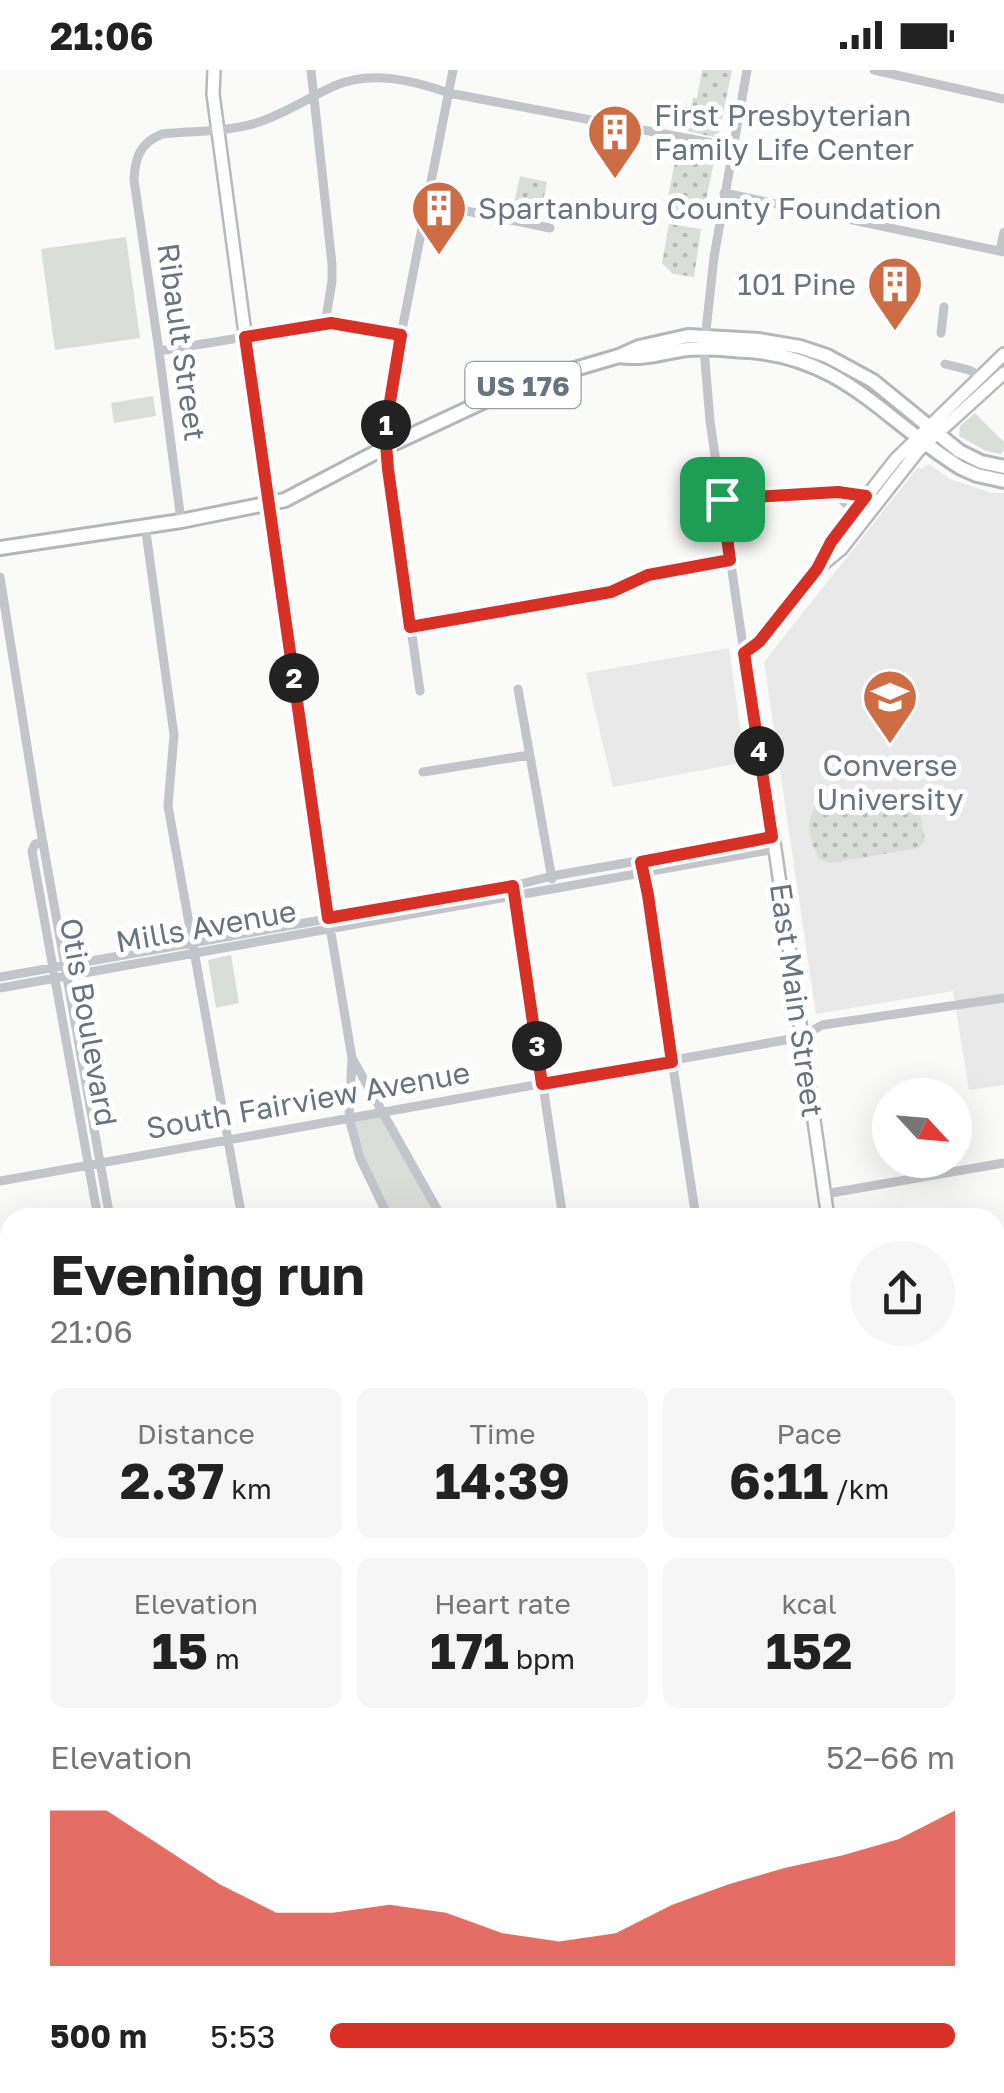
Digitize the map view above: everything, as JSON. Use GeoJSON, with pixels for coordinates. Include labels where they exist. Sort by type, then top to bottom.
{"type":"FeatureCollection","features":[{"type":"Feature","properties":{"kind":"highway"},"geometry":{"type":"LineString","coordinates":[[705,343],[759,340],[827,356],[873,381],[961,468],[977,476],[1004,481]]}},
{"type":"Feature","properties":{"kind":"highway","name":"US 176"},"geometry":{"type":"LineString","coordinates":[[0,548],[268,505],[518,386],[619,356],[639,359],[705,343]]}},
{"type":"Feature","properties":{"kind":"highway"},"geometry":{"type":"LineString","coordinates":[[928,435],[970,457],[1004,467]]}},
{"type":"Feature","properties":{"kind":"main road"},"geometry":{"type":"LineString","coordinates":[[214,70],[213,94],[268,505]]}},
{"type":"Feature","properties":{"kind":"main road"},"geometry":{"type":"LineString","coordinates":[[858,515],[1004,354]]}},
{"type":"Feature","properties":{"kind":"main road"},"geometry":{"type":"LineString","coordinates":[[744,653],[759,642],[817,569],[840,549],[866,496],[896,459],[1004,372]]}},
{"type":"Feature","properties":{"kind":"main road","name":"East Main Street"},"geometry":{"type":"LineString","coordinates":[[744,653],[827,1208]]}},
{"type":"Feature","properties":{"kind":"street"},"geometry":{"type":"LineString","coordinates":[[311,70],[332,264],[326,324]]}},
{"type":"Feature","properties":{"kind":"street"},"geometry":{"type":"LineString","coordinates":[[420,691],[385,430],[453,70]]}},
{"type":"Feature","properties":{"kind":"street","name":"East Main Street"},"geometry":{"type":"LineString","coordinates":[[744,653],[710,421],[705,343],[714,257],[747,70]]}},
{"type":"Feature","properties":{"kind":"street"},"geometry":{"type":"LineString","coordinates":[[874,70],[1004,99]]}},
{"type":"Feature","properties":{"kind":"street"},"geometry":{"type":"LineString","coordinates":[[218,129],[260,122],[340,83],[377,77],[733,147]]}},
{"type":"Feature","properties":{"kind":"street","name":"Ribault Street"},"geometry":{"type":"LineString","coordinates":[[180,521],[134,170],[141,148],[152,138],[218,129]]}},
{"type":"Feature","properties":{"kind":"street"},"geometry":{"type":"LineString","coordinates":[[724,193],[1002,252],[1004,232]]}},
{"type":"Feature","properties":{"kind":"street"},"geometry":{"type":"LineString","coordinates":[[427,203],[550,228]]}},
{"type":"Feature","properties":{"kind":"street"},"geometry":{"type":"LineString","coordinates":[[941,334],[944,307]]}},
{"type":"Feature","properties":{"kind":"street"},"geometry":{"type":"LineString","coordinates":[[159,351],[326,324],[401,335]]}},
{"type":"Feature","properties":{"kind":"street"},"geometry":{"type":"LineString","coordinates":[[945,364],[980,376]]}},
{"type":"Feature","properties":{"kind":"street"},"geometry":{"type":"LineString","coordinates":[[838,492],[858,515]]}},
{"type":"Feature","properties":{"kind":"street"},"geometry":{"type":"LineString","coordinates":[[722,499],[838,492],[866,496]]}},
{"type":"Feature","properties":{"kind":"street"},"geometry":{"type":"LineString","coordinates":[[268,505],[352,1058],[349,1118],[360,1158],[383,1208]]}},
{"type":"Feature","properties":{"kind":"street"},"geometry":{"type":"LineString","coordinates":[[145,525],[174,735],[168,806],[240,1208]]}},
{"type":"Feature","properties":{"kind":"street"},"geometry":{"type":"LineString","coordinates":[[410,627],[611,592],[648,575],[730,560]]}},
{"type":"Feature","properties":{"kind":"street","name":"Otis Boulevard"},"geometry":{"type":"LineString","coordinates":[[0,576],[42,842],[35,844],[32,851],[60,972],[94,1164],[97,1208]]}},
{"type":"Feature","properties":{"kind":"street"},"geometry":{"type":"LineString","coordinates":[[518,690],[553,882]]}},
{"type":"Feature","properties":{"kind":"street"},"geometry":{"type":"LineString","coordinates":[[424,772],[529,755]]}},
{"type":"Feature","properties":{"kind":"street","name":"Mills Avenue"},"geometry":{"type":"LineString","coordinates":[[0,988],[60,972],[774,843]]}},
{"type":"Feature","properties":{"kind":"street"},"geometry":{"type":"LineString","coordinates":[[642,867],[694,1208]]}},
{"type":"Feature","properties":{"kind":"street"},"geometry":{"type":"LineString","coordinates":[[514,891],[561,1208]]}},
{"type":"Feature","properties":{"kind":"street","name":"Mills Avenue"},"geometry":{"type":"LineString","coordinates":[[0,977],[60,972]]}},
{"type":"Feature","properties":{"kind":"street","name":"South Fairview Avenue"},"geometry":{"type":"LineString","coordinates":[[0,1181],[802,1038],[822,1026],[1004,998]]}},
{"type":"Feature","properties":{"kind":"street"},"geometry":{"type":"LineString","coordinates":[[352,1058],[437,1208]]}},
{"type":"Feature","properties":{"kind":"street","name":"Otis Boulevard"},"geometry":{"type":"LineString","coordinates":[[94,1164],[107,1208]]}},
{"type":"Feature","properties":{"kind":"street"},"geometry":{"type":"LineString","coordinates":[[826,1194],[1004,1164]]}},
{"type":"Feature","properties":{"kind":"shaded area","name":"Converse University"},"geometry":{"type":"Polygon","coordinates":[[[929,464],[950,479],[992,493],[1004,493],[1004,1085],[972,1090],[953,991],[816,1014],[764,662],[918,467],[929,464]]]}},
{"type":"Feature","properties":{"kind":"shaded area"},"geometry":{"type":"Polygon","coordinates":[[[729,648],[745,762],[613,787],[586,673],[729,648]]]}},
{"type":"Feature","properties":{"kind":"green space"},"geometry":{"type":"Polygon","coordinates":[[[702,70],[732,70],[718,138],[687,131],[702,70]]]}},
{"type":"Feature","properties":{"kind":"green space"},"geometry":{"type":"Polygon","coordinates":[[[678,147],[716,152],[702,219],[665,212],[678,147]]]}},
{"type":"Feature","properties":{"kind":"green space"},"geometry":{"type":"Polygon","coordinates":[[[520,176],[547,182],[540,219],[512,213],[520,176]]]}},
{"type":"Feature","properties":{"kind":"green space"},"geometry":{"type":"Polygon","coordinates":[[[669,224],[701,229],[694,277],[673,274],[662,263],[669,224]]]}},
{"type":"Feature","properties":{"kind":"green space"},"geometry":{"type":"Polygon","coordinates":[[[126,237],[140,338],[55,350],[41,249],[126,237]]]}},
{"type":"Feature","properties":{"kind":"green space"},"geometry":{"type":"Polygon","coordinates":[[[153,396],[156,416],[114,423],[111,403],[153,396]]]}},
{"type":"Feature","properties":{"kind":"green space"},"geometry":{"type":"Polygon","coordinates":[[[975,413],[1004,442],[1001,454],[986,451],[959,436],[960,426],[975,413]]]}},
{"type":"Feature","properties":{"kind":"green space"},"geometry":{"type":"Polygon","coordinates":[[[909,789],[917,794],[925,841],[919,848],[830,863],[819,859],[810,832],[815,806],[909,789]]]}},
{"type":"Feature","properties":{"kind":"green space"},"geometry":{"type":"Polygon","coordinates":[[[231,955],[239,1003],[216,1008],[208,960],[231,955]]]}},
{"type":"Feature","properties":{"kind":"green space"},"geometry":{"type":"Polygon","coordinates":[[[384,1111],[437,1208],[384,1208],[360,1158],[349,1118],[384,1111]]]}},
{"type":"Feature","properties":{"kind":"place","name":"First Presbyterian Family Life Center"},"geometry":{"type":"Point","coordinates":[615,181]}},
{"type":"Feature","properties":{"kind":"place","name":"Spartanburg County Foundation"},"geometry":{"type":"Point","coordinates":[439,257]}},
{"type":"Feature","properties":{"kind":"place","name":"101 Pine"},"geometry":{"type":"Point","coordinates":[895,333]}},
{"type":"Feature","properties":{"kind":"place","name":"Converse University"},"geometry":{"type":"Point","coordinates":[890,746]}},
{"type":"Feature","properties":{"kind":"route"},"geometry":{"type":"LineString","coordinates":[[331,323],[401,335],[385,432],[410,627],[611,592],[648,575],[730,560],[722,499],[838,492],[866,496],[831,542],[817,569],[759,642],[744,653],[772,837],[641,862],[672,1062],[542,1084],[513,886],[328,918],[245,337],[331,323]]}}]}
